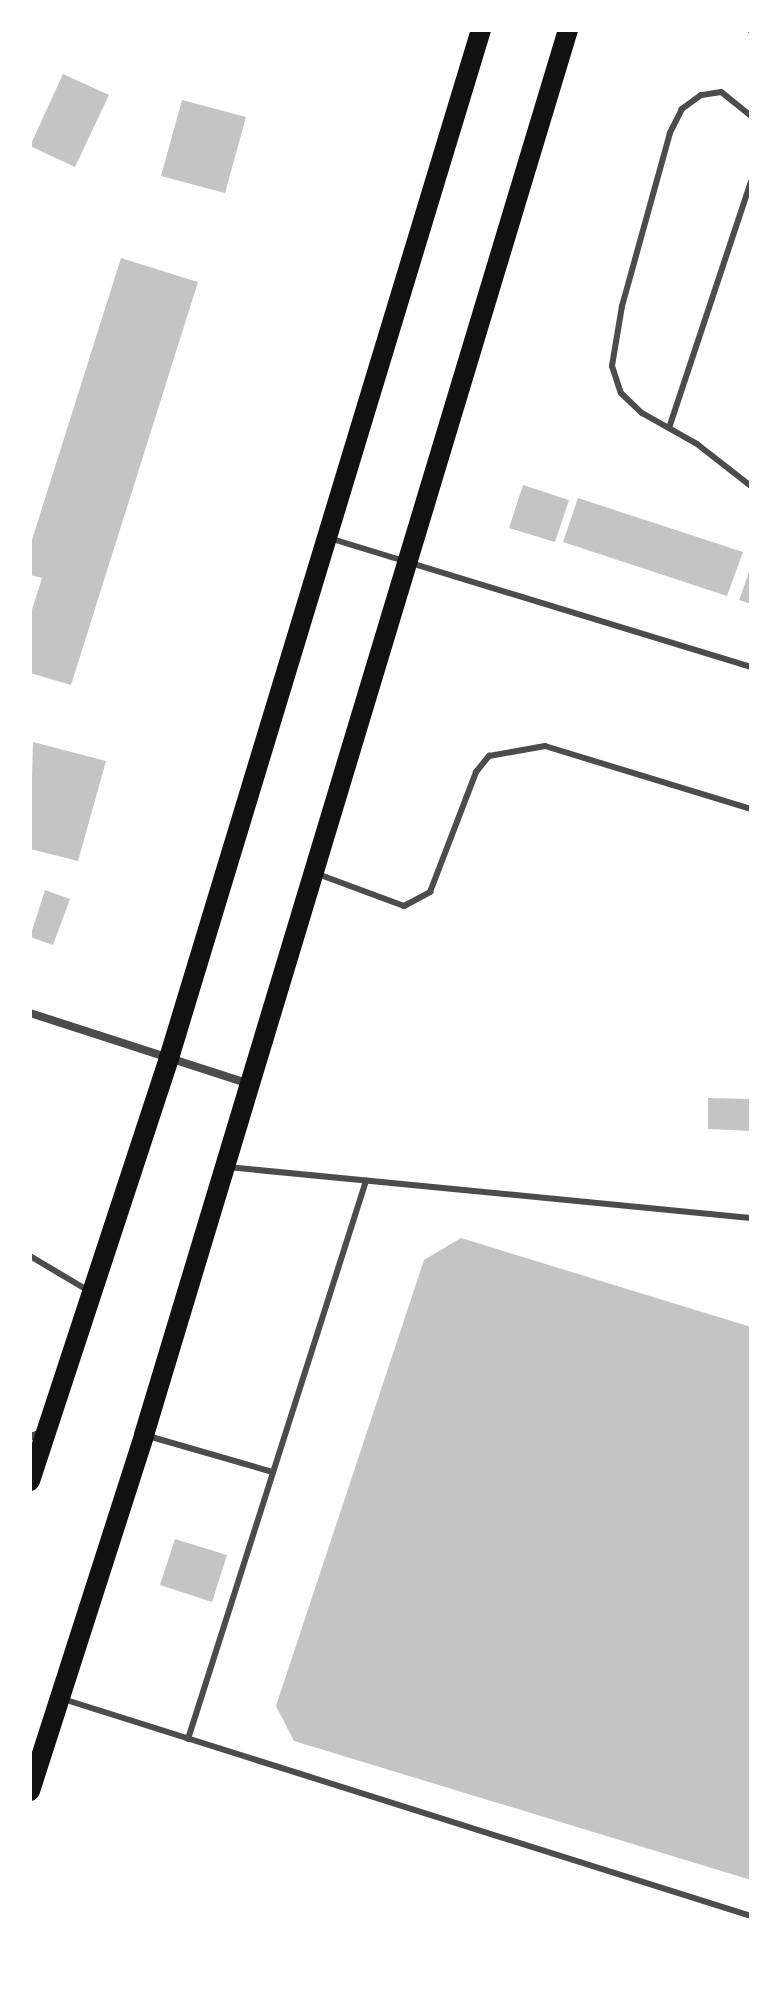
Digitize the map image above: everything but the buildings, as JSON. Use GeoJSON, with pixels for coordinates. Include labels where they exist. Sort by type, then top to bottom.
{"type":"FeatureCollection","features":[{"type":"Feature","properties":{"kind":"main road"},"geometry":{"type":"LineString","coordinates":[[30,1481],[38,1435],[91,1292],[169,1058],[481,30]]}},
{"type":"Feature","properties":{"kind":"main road"},"geometry":{"type":"LineString","coordinates":[[30,1791],[144,1435],[568,30]]}},
{"type":"Feature","properties":{"kind":"street"},"geometry":{"type":"LineString","coordinates":[[30,1013],[248,1083]]}},
{"type":"Feature","properties":{"kind":"lane"},"geometry":{"type":"LineString","coordinates":[[751,116],[721,92],[701,95],[682,109],[670,133],[622,306],[612,366],[621,393],[642,413],[669,428],[751,486]]}},
{"type":"Feature","properties":{"kind":"lane"},"geometry":{"type":"LineString","coordinates":[[669,428],[751,182]]}},
{"type":"Feature","properties":{"kind":"lane"},"geometry":{"type":"LineString","coordinates":[[325,537],[406,565],[751,667]]}},
{"type":"Feature","properties":{"kind":"lane"},"geometry":{"type":"LineString","coordinates":[[312,871],[404,906],[430,892],[442,853],[482,764],[489,756],[545,746],[751,809]]}},
{"type":"Feature","properties":{"kind":"lane"},"geometry":{"type":"LineString","coordinates":[[224,1167],[751,1218]]}},
{"type":"Feature","properties":{"kind":"lane"},"geometry":{"type":"LineString","coordinates":[[188,1739],[366,1181]]}},
{"type":"Feature","properties":{"kind":"lane"},"geometry":{"type":"LineString","coordinates":[[30,1256],[91,1292]]}},
{"type":"Feature","properties":{"kind":"lane"},"geometry":{"type":"LineString","coordinates":[[144,1435],[273,1472]]}},
{"type":"Feature","properties":{"kind":"lane"},"geometry":{"type":"LineString","coordinates":[[60,1698],[751,1916]]}}]}
